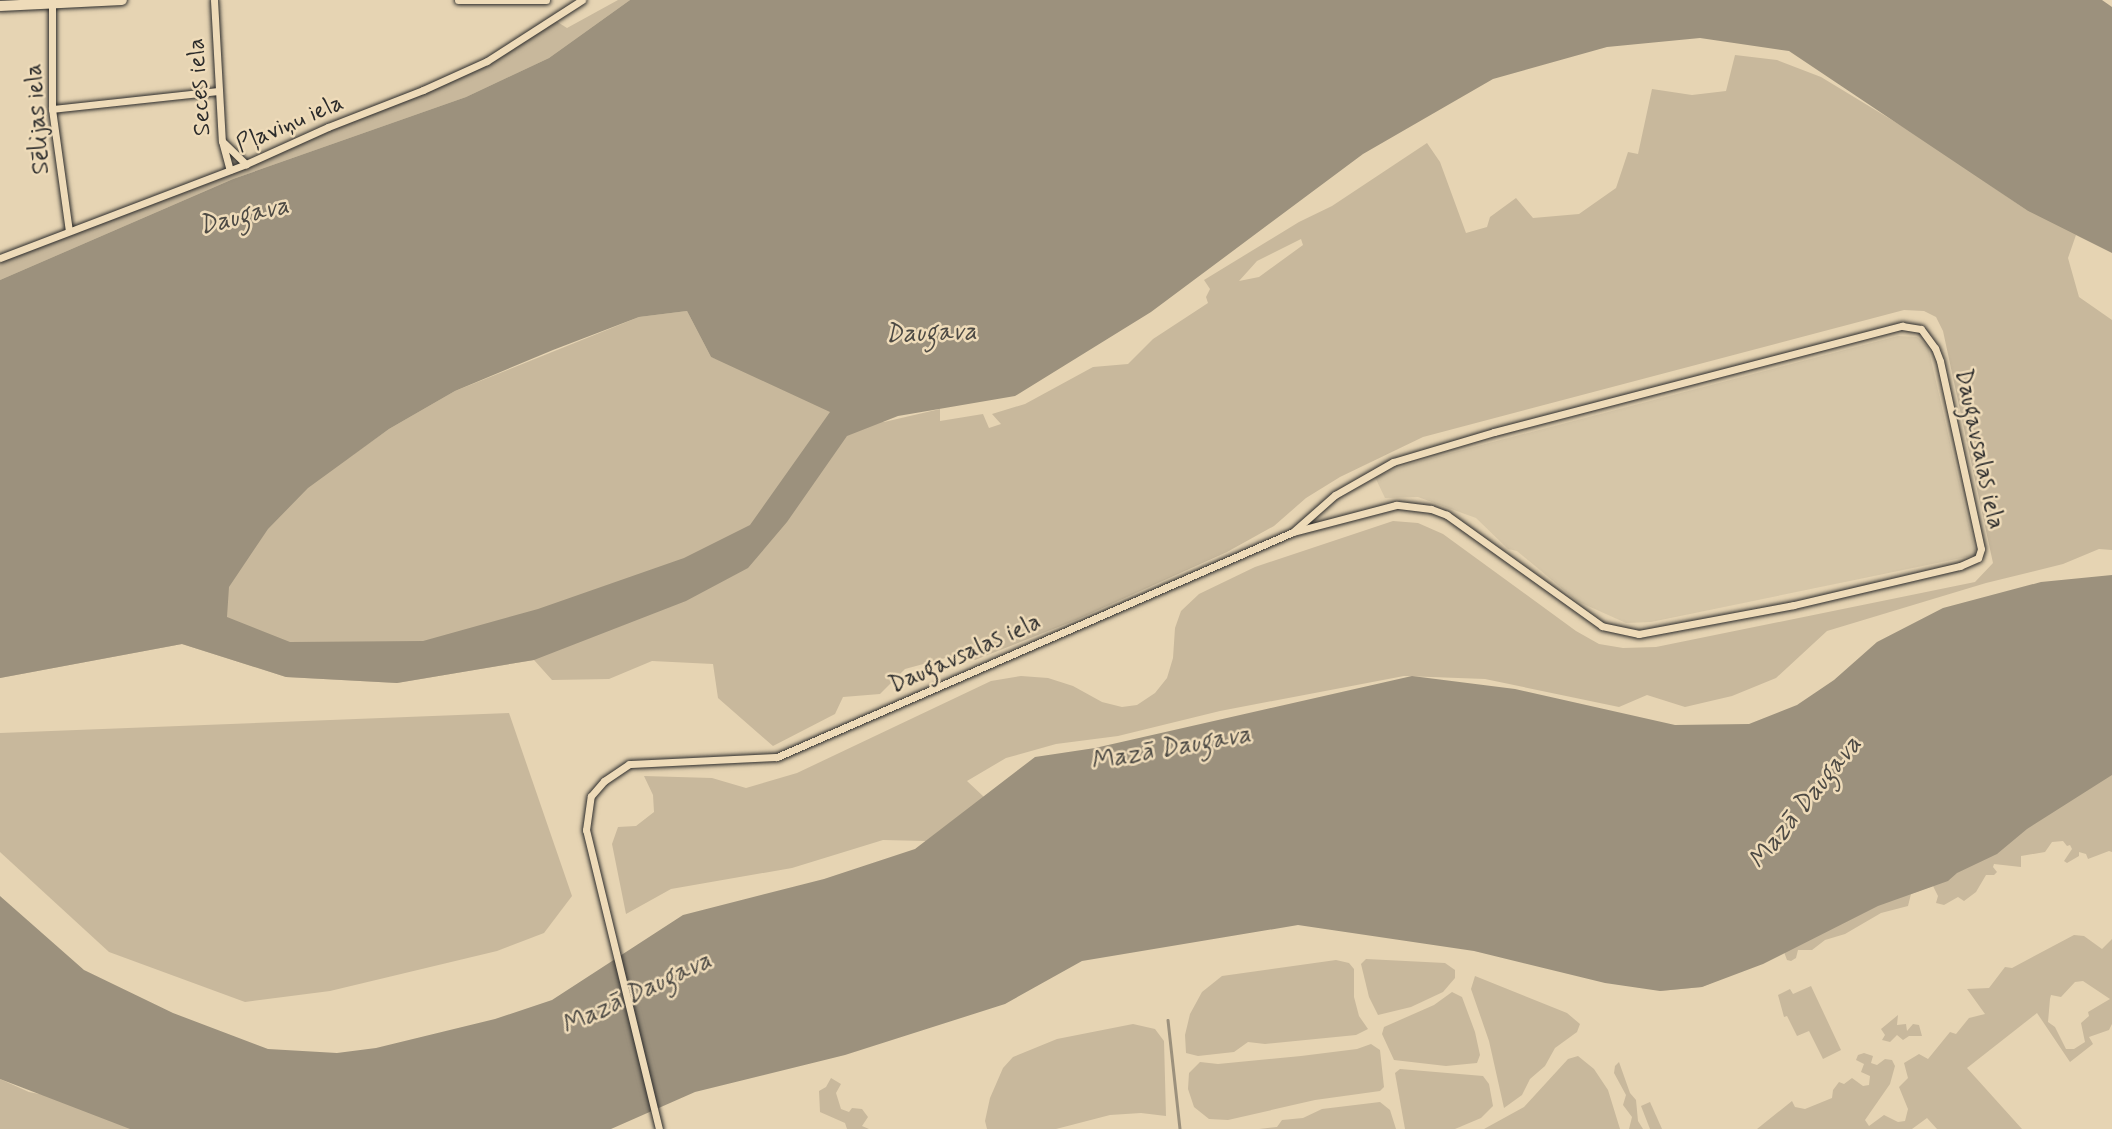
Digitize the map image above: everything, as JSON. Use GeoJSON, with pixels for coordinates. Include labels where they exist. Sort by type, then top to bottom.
{"type":"FeatureCollection","features":[{"type":"Feature","properties":{"kind":"street"},"geometry":{"type":"LineString","coordinates":[[0,5],[122,0]]}},
{"type":"Feature","properties":{"kind":"street","name":"Seces iela"},"geometry":{"type":"LineString","coordinates":[[214,0],[222,141],[230,170]]}},
{"type":"Feature","properties":{"kind":"street"},"geometry":{"type":"LineString","coordinates":[[458,0],[546,0]]}},
{"type":"Feature","properties":{"kind":"street","name":"Pļaviņu iela"},"geometry":{"type":"LineString","coordinates":[[0,258],[246,164],[487,61],[582,0]]}},
{"type":"Feature","properties":{"kind":"street","name":"Sēlijas iela"},"geometry":{"type":"LineString","coordinates":[[52,3],[52,109],[69,231]]}},
{"type":"Feature","properties":{"kind":"street"},"geometry":{"type":"LineString","coordinates":[[52,109],[218,91]]}},
{"type":"Feature","properties":{"kind":"street"},"geometry":{"type":"LineString","coordinates":[[222,141],[246,164]]}},
{"type":"Feature","properties":{"kind":"street","name":"Daugavsalas iela"},"geometry":{"type":"LineString","coordinates":[[659,1129],[586,830],[590,796],[604,781],[629,764],[777,757],[1293,532],[1396,505],[1431,509],[1447,515],[1602,626],[1639,634],[1794,605],[1960,566],[1978,558],[1980,549],[1940,361],[1927,335],[1912,325],[1834,341],[1416,453],[1370,474],[1335,495],[1293,532]]}},
{"type":"Feature","properties":{"kind":"shaded area"},"geometry":{"type":"Polygon","coordinates":[[[618,0],[630,0],[549,58],[466,97],[233,179],[0,280],[0,262],[424,93],[489,64],[556,21],[567,28],[618,0]]]}},
{"type":"Feature","properties":{"kind":"shaded area"},"geometry":{"type":"Polygon","coordinates":[[[1735,55],[1777,60],[1821,77],[1920,137],[2028,211],[2076,235],[2068,258],[2079,297],[2112,320],[2112,550],[2099,549],[2063,564],[1986,583],[1827,631],[1776,678],[1732,696],[1685,707],[1647,695],[1619,707],[1485,679],[1404,676],[1220,711],[1118,736],[1056,744],[1006,758],[967,781],[984,797],[926,841],[883,840],[792,868],[671,889],[626,914],[612,844],[618,827],[636,826],[654,812],[653,795],[644,776],[712,778],[746,788],[797,773],[991,681],[1021,676],[1048,678],[1073,686],[1102,702],[1122,707],[1137,705],[1155,693],[1167,678],[1173,658],[1175,628],[1181,611],[1199,594],[1255,567],[1393,521],[1418,523],[1443,534],[1576,631],[1599,644],[1623,648],[1656,647],[1975,582],[1993,563],[1943,331],[1936,317],[1924,311],[1904,310],[1423,437],[1340,477],[1306,498],[1274,526],[1227,552],[1076,620],[975,660],[960,654],[905,669],[880,694],[843,697],[835,714],[773,746],[718,698],[713,664],[652,661],[609,679],[552,680],[534,660],[397,683],[286,677],[182,644],[0,678],[0,515],[347,459],[389,429],[455,391],[639,317],[687,311],[711,357],[884,422],[940,409],[940,421],[983,414],[989,428],[1001,424],[992,414],[1025,404],[1093,367],[1128,364],[1153,339],[1208,303],[1206,297],[1210,289],[1204,280],[1299,222],[1332,206],[1427,143],[1440,162],[1466,233],[1487,227],[1490,217],[1516,198],[1533,218],[1579,214],[1616,188],[1628,152],[1638,154],[1652,89],[1692,95],[1726,91],[1735,55]],[[1301,239],[1257,261],[1239,281],[1259,277],[1303,245],[1301,239]]]}},
{"type":"Feature","properties":{"kind":"shaded area"},"geometry":{"type":"Polygon","coordinates":[[[1898,336],[1917,337],[1928,347],[1976,555],[1651,622],[1626,623],[1577,601],[1517,551],[1508,549],[1476,518],[1418,497],[1385,498],[1375,477],[1409,464],[1898,336]]]}},
{"type":"Feature","properties":{"kind":"shaded area"},"geometry":{"type":"Polygon","coordinates":[[[2112,697],[2112,852],[2088,859],[2086,854],[2079,852],[2079,856],[2067,863],[2064,861],[2072,849],[2070,845],[2067,846],[2063,841],[2052,842],[2045,852],[2021,856],[2021,867],[1994,864],[1997,872],[1994,875],[1986,875],[1976,892],[1964,901],[1958,897],[1944,905],[1936,903],[1938,896],[1933,886],[1911,894],[1908,906],[1881,913],[1845,934],[1825,940],[1812,950],[1798,950],[1796,958],[1791,961],[1787,960],[1784,952],[1702,987],[1660,991],[2112,697]]]}},
{"type":"Feature","properties":{"kind":"shaded area"},"geometry":{"type":"Polygon","coordinates":[[[509,713],[572,896],[544,933],[497,951],[330,991],[245,1002],[109,952],[0,852],[0,733],[509,713]]]}},
{"type":"Feature","properties":{"kind":"shaded area"},"geometry":{"type":"Polygon","coordinates":[[[2074,935],[2084,936],[2102,949],[2112,939],[2112,1024],[2109,1030],[2089,1037],[2093,1044],[2070,1062],[2037,1013],[1967,1068],[2022,1129],[1937,1129],[1927,1118],[1912,1129],[1757,1129],[1792,1101],[1795,1107],[1805,1109],[1832,1098],[1833,1090],[1839,1082],[1844,1084],[1852,1078],[1863,1086],[1869,1085],[1870,1076],[1861,1072],[1864,1064],[1856,1060],[1858,1055],[1864,1053],[1873,1056],[1871,1063],[1877,1065],[1885,1059],[1892,1060],[1895,1066],[1890,1084],[1865,1120],[1869,1126],[1884,1115],[1898,1122],[1905,1121],[1908,1109],[1899,1087],[1908,1078],[1904,1063],[1919,1054],[1928,1059],[1950,1032],[1956,1034],[1969,1018],[1985,1014],[1967,989],[1989,988],[2005,967],[2012,968],[2074,935]],[[2083,981],[2075,982],[2061,997],[2051,995],[2048,1022],[2055,1027],[2066,1049],[2074,1049],[2085,1042],[2081,1023],[2089,1016],[2088,1012],[2110,999],[2083,981]]]}},
{"type":"Feature","properties":{"kind":"shaded area"},"geometry":{"type":"Polygon","coordinates":[[[1366,959],[1445,963],[1455,970],[1455,978],[1443,992],[1411,1007],[1378,1015],[1369,997],[1361,964],[1366,959]]]}},
{"type":"Feature","properties":{"kind":"shaded area"},"geometry":{"type":"Polygon","coordinates":[[[1336,960],[1349,963],[1354,969],[1354,997],[1359,1016],[1368,1029],[1356,1035],[1265,1044],[1248,1042],[1234,1052],[1198,1056],[1186,1053],[1185,1035],[1190,1014],[1202,992],[1222,976],[1336,960]]]}},
{"type":"Feature","properties":{"kind":"shaded area"},"geometry":{"type":"Polygon","coordinates":[[[1475,976],[1567,1013],[1580,1024],[1577,1032],[1555,1048],[1545,1066],[1530,1079],[1522,1095],[1504,1108],[1489,1041],[1471,989],[1475,976]]]}},
{"type":"Feature","properties":{"kind":"shaded area"},"geometry":{"type":"Polygon","coordinates":[[[1811,986],[1841,1050],[1823,1059],[1809,1031],[1797,1036],[1787,1016],[1784,1017],[1778,995],[1790,989],[1793,994],[1811,986]]]}},
{"type":"Feature","properties":{"kind":"shaded area"},"geometry":{"type":"Polygon","coordinates":[[[1452,992],[1462,997],[1475,1032],[1480,1055],[1477,1063],[1446,1066],[1394,1060],[1382,1034],[1384,1027],[1434,1005],[1452,992]]]}},
{"type":"Feature","properties":{"kind":"shaded area"},"geometry":{"type":"Polygon","coordinates":[[[1898,1015],[1897,1025],[1906,1024],[1907,1031],[1913,1024],[1919,1025],[1922,1036],[1909,1036],[1903,1040],[1897,1035],[1890,1042],[1882,1040],[1885,1035],[1881,1029],[1898,1015]]]}},
{"type":"Feature","properties":{"kind":"shaded area"},"geometry":{"type":"Polygon","coordinates":[[[1133,1024],[1155,1029],[1164,1041],[1166,1116],[1141,1113],[1110,1115],[1056,1129],[987,1129],[985,1121],[990,1098],[1003,1068],[1013,1057],[1057,1039],[1133,1024]]]}},
{"type":"Feature","properties":{"kind":"shaded area"},"geometry":{"type":"Polygon","coordinates":[[[1371,1044],[1380,1050],[1384,1087],[1380,1091],[1315,1100],[1228,1120],[1209,1119],[1194,1107],[1188,1089],[1189,1073],[1200,1062],[1218,1064],[1301,1056],[1357,1049],[1371,1044]]]}},
{"type":"Feature","properties":{"kind":"shaded area"},"geometry":{"type":"Polygon","coordinates":[[[1578,1056],[1594,1069],[1608,1090],[1620,1129],[1484,1129],[1524,1107],[1568,1059],[1578,1056]]]}},
{"type":"Feature","properties":{"kind":"shaded area"},"geometry":{"type":"Polygon","coordinates":[[[1619,1062],[1630,1093],[1636,1100],[1638,1121],[1643,1129],[1629,1129],[1632,1117],[1623,1105],[1626,1095],[1614,1073],[1619,1062]]]}},
{"type":"Feature","properties":{"kind":"shaded area"},"geometry":{"type":"Polygon","coordinates":[[[1400,1069],[1483,1076],[1489,1084],[1493,1106],[1481,1118],[1455,1129],[1405,1129],[1395,1073],[1400,1069]]]}},
{"type":"Feature","properties":{"kind":"shaded area"},"geometry":{"type":"Polygon","coordinates":[[[831,1078],[841,1084],[836,1093],[841,1109],[849,1112],[852,1108],[862,1109],[868,1117],[862,1126],[869,1129],[847,1129],[845,1123],[820,1112],[819,1091],[826,1087],[831,1078]]]}},
{"type":"Feature","properties":{"kind":"shaded area"},"geometry":{"type":"Polygon","coordinates":[[[0,1079],[29,1092],[220,1129],[0,1129],[0,1079]]]}},
{"type":"Feature","properties":{"kind":"shaded area"},"geometry":{"type":"Polygon","coordinates":[[[1380,1102],[1390,1110],[1396,1129],[1259,1129],[1277,1127],[1282,1120],[1303,1118],[1322,1109],[1380,1102]]]}},
{"type":"Feature","properties":{"kind":"shaded area"},"geometry":{"type":"Polygon","coordinates":[[[1650,1102],[1662,1129],[1650,1129],[1641,1106],[1650,1102]]]}},
{"type":"Feature","properties":{"kind":"water","name":"Daugava"},"geometry":{"type":"Polygon","coordinates":[[[630,0],[2102,0],[2112,7],[2112,253],[2028,211],[1789,51],[1700,38],[1607,47],[1493,79],[1363,154],[1151,312],[1015,396],[898,416],[847,436],[787,522],[748,568],[686,601],[534,660],[397,683],[286,677],[182,644],[0,678],[0,280],[233,179],[466,97],[549,58],[630,0]],[[687,311],[639,317],[455,391],[389,429],[308,488],[268,529],[229,587],[227,617],[290,642],[423,641],[538,609],[684,558],[750,525],[830,412],[711,357],[687,311]]]}},
{"type":"Feature","properties":{"kind":"water","name":"Mazā Daugava"},"geometry":{"type":"Polygon","coordinates":[[[2112,575],[2112,775],[2027,829],[1997,854],[1957,873],[1948,881],[1878,906],[1763,964],[1702,987],[1660,991],[1605,983],[1474,951],[1298,925],[1082,961],[1005,1004],[845,1055],[695,1092],[611,1129],[130,1129],[0,1079],[0,896],[84,970],[173,1013],[268,1049],[337,1053],[376,1048],[495,1019],[552,1000],[683,915],[824,879],[915,849],[1035,757],[1095,748],[1412,676],[1515,689],[1675,725],[1749,724],[1797,705],[1834,680],[1877,642],[1943,608],[2041,582],[2112,575]]]}},
{"type":"Feature","properties":{"kind":"waterway"},"geometry":{"type":"LineString","coordinates":[[1168,1020],[1180,1129]]}}]}
